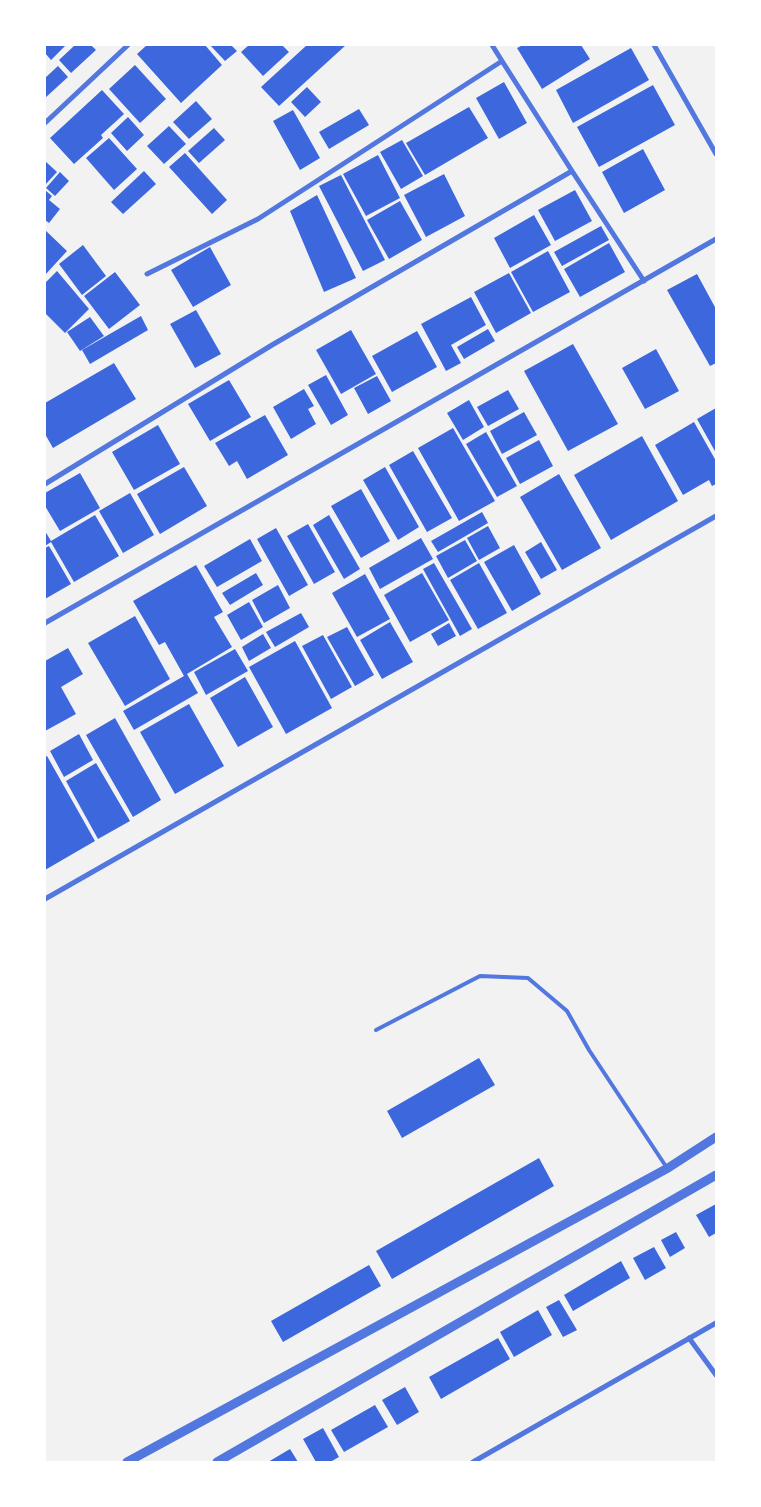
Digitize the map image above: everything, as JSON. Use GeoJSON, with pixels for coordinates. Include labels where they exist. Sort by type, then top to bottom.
{"type":"FeatureCollection","features":[{"type":"Feature","properties":{"kind":"street"},"geometry":{"type":"LineString","coordinates":[[45,124],[128,45]]}},
{"type":"Feature","properties":{"kind":"street"},"geometry":{"type":"LineString","coordinates":[[492,45],[644,281]]}},
{"type":"Feature","properties":{"kind":"street"},"geometry":{"type":"LineString","coordinates":[[654,45],[716,154]]}},
{"type":"Feature","properties":{"kind":"street"},"geometry":{"type":"LineString","coordinates":[[146,274],[258,219],[502,61]]}},
{"type":"Feature","properties":{"kind":"street"},"geometry":{"type":"LineString","coordinates":[[45,484],[272,345],[572,171]]}},
{"type":"Feature","properties":{"kind":"street"},"geometry":{"type":"LineString","coordinates":[[45,623],[716,239]]}},
{"type":"Feature","properties":{"kind":"street"},"geometry":{"type":"LineString","coordinates":[[45,899],[716,516]]}},
{"type":"Feature","properties":{"kind":"street"},"geometry":{"type":"LineString","coordinates":[[127,1462],[668,1168],[716,1137]]}},
{"type":"Feature","properties":{"kind":"street"},"geometry":{"type":"LineString","coordinates":[[217,1462],[716,1175]]}},
{"type":"Feature","properties":{"kind":"street"},"geometry":{"type":"LineString","coordinates":[[473,1462],[716,1323]]}},
{"type":"Feature","properties":{"kind":"street"},"geometry":{"type":"LineString","coordinates":[[689,1338],[716,1375]]}},
{"type":"Feature","properties":{"kind":"lane"},"geometry":{"type":"LineString","coordinates":[[376,1030],[480,976],[528,978],[567,1011],[589,1050],[668,1168]]}},
{"type":"Feature","properties":{"kind":"building"},"geometry":{"type":"Polygon","coordinates":[[[45,45],[66,45],[51,60],[45,53],[45,45]]]}},
{"type":"Feature","properties":{"kind":"building"},"geometry":{"type":"Polygon","coordinates":[[[75,45],[91,45],[96,50],[71,73],[59,60],[75,45]]]}},
{"type":"Feature","properties":{"kind":"building"},"geometry":{"type":"Polygon","coordinates":[[[147,45],[205,45],[222,65],[181,103],[137,54],[147,45]]]}},
{"type":"Feature","properties":{"kind":"building"},"geometry":{"type":"Polygon","coordinates":[[[210,45],[231,45],[237,51],[225,61],[210,45]]]}},
{"type":"Feature","properties":{"kind":"building"},"geometry":{"type":"Polygon","coordinates":[[[249,45],[282,45],[289,52],[263,76],[241,52],[249,45]]]}},
{"type":"Feature","properties":{"kind":"building"},"geometry":{"type":"Polygon","coordinates":[[[307,45],[346,45],[279,106],[261,87],[307,45]]]}},
{"type":"Feature","properties":{"kind":"building"},"geometry":{"type":"Polygon","coordinates":[[[523,45],[581,45],[590,59],[542,89],[517,48],[523,45]]]}},
{"type":"Feature","properties":{"kind":"building"},"geometry":{"type":"Polygon","coordinates":[[[631,48],[649,80],[573,123],[556,90],[631,48]]]}},
{"type":"Feature","properties":{"kind":"building"},"geometry":{"type":"Polygon","coordinates":[[[135,65],[166,99],[140,123],[109,89],[135,65]]]}},
{"type":"Feature","properties":{"kind":"building"},"geometry":{"type":"Polygon","coordinates":[[[58,66],[68,77],[45,98],[45,78],[58,66]]]}},
{"type":"Feature","properties":{"kind":"building"},"geometry":{"type":"Polygon","coordinates":[[[504,82],[527,123],[499,139],[476,98],[504,82]]]}},
{"type":"Feature","properties":{"kind":"building"},"geometry":{"type":"Polygon","coordinates":[[[653,85],[675,125],[599,167],[577,127],[653,85]]]}},
{"type":"Feature","properties":{"kind":"building"},"geometry":{"type":"Polygon","coordinates":[[[307,87],[321,102],[305,117],[291,102],[307,87]]]}},
{"type":"Feature","properties":{"kind":"building"},"geometry":{"type":"Polygon","coordinates":[[[102,90],[124,114],[101,135],[103,138],[74,164],[50,138],[102,90]]]}},
{"type":"Feature","properties":{"kind":"building"},"geometry":{"type":"Polygon","coordinates":[[[196,101],[212,119],[189,139],[173,122],[196,101]]]}},
{"type":"Feature","properties":{"kind":"building"},"geometry":{"type":"Polygon","coordinates":[[[469,107],[488,138],[425,175],[406,143],[469,107]]]}},
{"type":"Feature","properties":{"kind":"building"},"geometry":{"type":"Polygon","coordinates":[[[359,109],[369,125],[329,149],[319,132],[359,109]]]}},
{"type":"Feature","properties":{"kind":"building"},"geometry":{"type":"Polygon","coordinates":[[[293,110],[320,158],[300,170],[273,121],[293,110]]]}},
{"type":"Feature","properties":{"kind":"building"},"geometry":{"type":"Polygon","coordinates":[[[128,117],[144,135],[127,151],[111,133],[128,117]]]}},
{"type":"Feature","properties":{"kind":"building"},"geometry":{"type":"Polygon","coordinates":[[[169,126],[186,144],[164,164],[147,146],[169,126]]]}},
{"type":"Feature","properties":{"kind":"building"},"geometry":{"type":"Polygon","coordinates":[[[214,128],[225,140],[199,163],[188,151],[214,128]]]}},
{"type":"Feature","properties":{"kind":"building"},"geometry":{"type":"Polygon","coordinates":[[[109,138],[137,169],[114,190],[86,158],[109,138]]]}},
{"type":"Feature","properties":{"kind":"building"},"geometry":{"type":"Polygon","coordinates":[[[402,140],[423,176],[401,189],[380,152],[402,140]]]}},
{"type":"Feature","properties":{"kind":"building"},"geometry":{"type":"Polygon","coordinates":[[[643,149],[665,190],[624,213],[602,172],[643,149]]]}},
{"type":"Feature","properties":{"kind":"building"},"geometry":{"type":"Polygon","coordinates":[[[185,153],[227,200],[212,214],[169,167],[185,153]]]}},
{"type":"Feature","properties":{"kind":"building"},"geometry":{"type":"Polygon","coordinates":[[[378,155],[400,198],[366,216],[343,174],[378,155]]]}},
{"type":"Feature","properties":{"kind":"building"},"geometry":{"type":"Polygon","coordinates":[[[45,161],[57,172],[45,185],[45,161]]]}},
{"type":"Feature","properties":{"kind":"building"},"geometry":{"type":"Polygon","coordinates":[[[144,171],[156,184],[123,214],[111,202],[144,171]]]}},
{"type":"Feature","properties":{"kind":"building"},"geometry":{"type":"Polygon","coordinates":[[[60,172],[69,181],[55,196],[46,188],[60,172]]]}},
{"type":"Feature","properties":{"kind":"building"},"geometry":{"type":"Polygon","coordinates":[[[444,174],[465,216],[426,237],[404,195],[444,174]]]}},
{"type":"Feature","properties":{"kind":"building"},"geometry":{"type":"Polygon","coordinates":[[[341,175],[385,260],[363,271],[319,186],[341,175]]]}},
{"type":"Feature","properties":{"kind":"building"},"geometry":{"type":"Polygon","coordinates":[[[45,190],[52,196],[49,200],[60,209],[49,223],[45,220],[45,190]]]}},
{"type":"Feature","properties":{"kind":"building"},"geometry":{"type":"Polygon","coordinates":[[[575,190],[592,221],[555,241],[538,210],[575,190]]]}},
{"type":"Feature","properties":{"kind":"building"},"geometry":{"type":"Polygon","coordinates":[[[317,195],[356,278],[324,292],[290,211],[317,195]]]}},
{"type":"Feature","properties":{"kind":"building"},"geometry":{"type":"Polygon","coordinates":[[[400,201],[422,240],[389,259],[367,220],[400,201]]]}},
{"type":"Feature","properties":{"kind":"building"},"geometry":{"type":"Polygon","coordinates":[[[534,215],[551,245],[510,268],[494,238],[534,215]]]}},
{"type":"Feature","properties":{"kind":"building"},"geometry":{"type":"Polygon","coordinates":[[[601,226],[609,240],[562,266],[554,252],[601,226]]]}},
{"type":"Feature","properties":{"kind":"building"},"geometry":{"type":"Polygon","coordinates":[[[45,230],[67,251],[45,275],[45,230]]]}},
{"type":"Feature","properties":{"kind":"building"},"geometry":{"type":"Polygon","coordinates":[[[609,243],[625,272],[580,297],[564,269],[609,243]]]}},
{"type":"Feature","properties":{"kind":"building"},"geometry":{"type":"Polygon","coordinates":[[[83,245],[106,276],[82,295],[59,264],[83,245]]]}},
{"type":"Feature","properties":{"kind":"building"},"geometry":{"type":"Polygon","coordinates":[[[210,247],[231,285],[193,307],[171,270],[210,247]]]}},
{"type":"Feature","properties":{"kind":"building"},"geometry":{"type":"Polygon","coordinates":[[[548,251],[570,292],[533,312],[511,272],[548,251]]]}},
{"type":"Feature","properties":{"kind":"building"},"geometry":{"type":"Polygon","coordinates":[[[57,271],[89,309],[65,333],[45,313],[45,283],[57,271]]]}},
{"type":"Feature","properties":{"kind":"building"},"geometry":{"type":"Polygon","coordinates":[[[115,272],[140,305],[109,329],[84,296],[115,272]]]}},
{"type":"Feature","properties":{"kind":"building"},"geometry":{"type":"Polygon","coordinates":[[[509,273],[531,313],[496,333],[474,292],[509,273]]]}},
{"type":"Feature","properties":{"kind":"building"},"geometry":{"type":"Polygon","coordinates":[[[697,274],[716,309],[716,363],[710,366],[667,290],[697,274]]]}},
{"type":"Feature","properties":{"kind":"building"},"geometry":{"type":"Polygon","coordinates":[[[471,297],[486,325],[451,345],[461,363],[446,371],[421,324],[471,297]]]}},
{"type":"Feature","properties":{"kind":"building"},"geometry":{"type":"Polygon","coordinates":[[[196,310],[221,354],[195,368],[170,324],[196,310]]]}},
{"type":"Feature","properties":{"kind":"building"},"geometry":{"type":"Polygon","coordinates":[[[141,316],[148,330],[90,364],[82,350],[141,316]]]}},
{"type":"Feature","properties":{"kind":"building"},"geometry":{"type":"Polygon","coordinates":[[[90,317],[104,336],[80,351],[67,332],[90,317]]]}},
{"type":"Feature","properties":{"kind":"building"},"geometry":{"type":"Polygon","coordinates":[[[488,329],[495,341],[464,359],[457,347],[488,329]]]}},
{"type":"Feature","properties":{"kind":"building"},"geometry":{"type":"Polygon","coordinates":[[[351,330],[376,374],[341,394],[316,350],[351,330]]]}},
{"type":"Feature","properties":{"kind":"building"},"geometry":{"type":"Polygon","coordinates":[[[417,331],[437,367],[392,392],[372,356],[417,331]]]}},
{"type":"Feature","properties":{"kind":"building"},"geometry":{"type":"Polygon","coordinates":[[[573,344],[618,424],[568,451],[524,371],[573,344]]]}},
{"type":"Feature","properties":{"kind":"building"},"geometry":{"type":"Polygon","coordinates":[[[656,349],[679,391],[645,409],[622,368],[656,349]]]}},
{"type":"Feature","properties":{"kind":"building"},"geometry":{"type":"Polygon","coordinates":[[[114,363],[136,399],[53,448],[45,434],[45,403],[114,363]]]}},
{"type":"Feature","properties":{"kind":"building"},"geometry":{"type":"Polygon","coordinates":[[[326,375],[348,415],[331,425],[308,385],[326,375]]]}},
{"type":"Feature","properties":{"kind":"building"},"geometry":{"type":"Polygon","coordinates":[[[377,376],[391,401],[368,414],[354,388],[377,376]]]}},
{"type":"Feature","properties":{"kind":"building"},"geometry":{"type":"Polygon","coordinates":[[[229,380],[251,417],[210,441],[188,404],[229,380]]]}},
{"type":"Feature","properties":{"kind":"building"},"geometry":{"type":"Polygon","coordinates":[[[304,389],[314,406],[308,409],[316,424],[291,439],[273,407],[304,389]]]}},
{"type":"Feature","properties":{"kind":"building"},"geometry":{"type":"Polygon","coordinates":[[[508,390],[519,409],[488,426],[477,407],[508,390]]]}},
{"type":"Feature","properties":{"kind":"building"},"geometry":{"type":"Polygon","coordinates":[[[469,400],[484,427],[463,440],[447,413],[469,400]]]}},
{"type":"Feature","properties":{"kind":"building"},"geometry":{"type":"Polygon","coordinates":[[[716,408],[716,453],[697,419],[716,408]]]}},
{"type":"Feature","properties":{"kind":"building"},"geometry":{"type":"Polygon","coordinates":[[[524,412],[537,435],[502,454],[490,431],[524,412]]]}},
{"type":"Feature","properties":{"kind":"building"},"geometry":{"type":"Polygon","coordinates":[[[265,415],[288,455],[247,479],[237,461],[229,466],[215,443],[265,415]]]}},
{"type":"Feature","properties":{"kind":"building"},"geometry":{"type":"Polygon","coordinates":[[[694,422],[716,461],[716,484],[712,486],[709,480],[683,495],[655,445],[694,422]]]}},
{"type":"Feature","properties":{"kind":"building"},"geometry":{"type":"Polygon","coordinates":[[[158,425],[180,464],[134,490],[112,452],[158,425]]]}},
{"type":"Feature","properties":{"kind":"building"},"geometry":{"type":"Polygon","coordinates":[[[453,428],[495,501],[459,521],[418,448],[453,428]]]}},
{"type":"Feature","properties":{"kind":"building"},"geometry":{"type":"Polygon","coordinates":[[[486,432],[517,486],[497,497],[466,444],[486,432]]]}},
{"type":"Feature","properties":{"kind":"building"},"geometry":{"type":"Polygon","coordinates":[[[642,436],[678,501],[611,540],[574,475],[642,436]]]}},
{"type":"Feature","properties":{"kind":"building"},"geometry":{"type":"Polygon","coordinates":[[[539,440],[553,466],[520,484],[506,458],[539,440]]]}},
{"type":"Feature","properties":{"kind":"building"},"geometry":{"type":"Polygon","coordinates":[[[413,451],[452,518],[427,532],[389,465],[413,451]]]}},
{"type":"Feature","properties":{"kind":"building"},"geometry":{"type":"Polygon","coordinates":[[[184,467],[207,506],[160,534],[137,494],[184,467]]]}},
{"type":"Feature","properties":{"kind":"building"},"geometry":{"type":"Polygon","coordinates":[[[385,467],[419,527],[398,540],[363,480],[385,467]]]}},
{"type":"Feature","properties":{"kind":"building"},"geometry":{"type":"Polygon","coordinates":[[[80,473],[100,508],[60,531],[45,506],[45,493],[80,473]]]}},
{"type":"Feature","properties":{"kind":"building"},"geometry":{"type":"Polygon","coordinates":[[[559,474],[601,548],[562,570],[520,497],[559,474]]]}},
{"type":"Feature","properties":{"kind":"building"},"geometry":{"type":"Polygon","coordinates":[[[361,489],[390,541],[361,558],[331,506],[361,489]]]}},
{"type":"Feature","properties":{"kind":"building"},"geometry":{"type":"Polygon","coordinates":[[[130,493],[154,535],[123,553],[99,511],[130,493]]]}},
{"type":"Feature","properties":{"kind":"building"},"geometry":{"type":"Polygon","coordinates":[[[482,512],[488,523],[438,552],[431,541],[482,512]]]}},
{"type":"Feature","properties":{"kind":"building"},"geometry":{"type":"Polygon","coordinates":[[[95,515],[119,556],[74,582],[51,542],[45,546],[45,531],[51,541],[95,515]]]}},
{"type":"Feature","properties":{"kind":"building"},"geometry":{"type":"Polygon","coordinates":[[[329,515],[360,569],[344,579],[313,525],[329,515]]]}},
{"type":"Feature","properties":{"kind":"building"},"geometry":{"type":"Polygon","coordinates":[[[308,524],[335,572],[314,584],[287,536],[308,524]]]}},
{"type":"Feature","properties":{"kind":"building"},"geometry":{"type":"Polygon","coordinates":[[[488,526],[500,548],[479,560],[467,538],[488,526]]]}},
{"type":"Feature","properties":{"kind":"building"},"geometry":{"type":"Polygon","coordinates":[[[276,528],[308,585],[289,596],[257,539],[276,528]]]}},
{"type":"Feature","properties":{"kind":"building"},"geometry":{"type":"Polygon","coordinates":[[[421,538],[433,559],[380,589],[369,568],[421,538]]]}},
{"type":"Feature","properties":{"kind":"building"},"geometry":{"type":"Polygon","coordinates":[[[250,539],[262,561],[217,587],[204,566],[250,539]]]}},
{"type":"Feature","properties":{"kind":"building"},"geometry":{"type":"Polygon","coordinates":[[[465,540],[477,561],[448,578],[436,556],[465,540]]]}},
{"type":"Feature","properties":{"kind":"building"},"geometry":{"type":"Polygon","coordinates":[[[541,542],[557,570],[541,579],[525,552],[541,542]]]}},
{"type":"Feature","properties":{"kind":"building"},"geometry":{"type":"Polygon","coordinates":[[[514,545],[541,594],[512,611],[484,562],[514,545]]]}},
{"type":"Feature","properties":{"kind":"building"},"geometry":{"type":"Polygon","coordinates":[[[49,546],[71,584],[45,599],[45,548],[49,546]]]}},
{"type":"Feature","properties":{"kind":"building"},"geometry":{"type":"Polygon","coordinates":[[[434,563],[472,629],[460,636],[423,569],[434,563]]]}},
{"type":"Feature","properties":{"kind":"building"},"geometry":{"type":"Polygon","coordinates":[[[479,563],[507,613],[478,629],[450,580],[479,563]]]}},
{"type":"Feature","properties":{"kind":"building"},"geometry":{"type":"Polygon","coordinates":[[[196,565],[223,612],[214,617],[232,647],[187,674],[198,693],[134,730],[123,711],[184,676],[165,642],[159,645],[133,601],[196,565]]]}},
{"type":"Feature","properties":{"kind":"building"},"geometry":{"type":"Polygon","coordinates":[[[256,573],[263,585],[230,605],[222,593],[256,573]]]}},
{"type":"Feature","properties":{"kind":"building"},"geometry":{"type":"Polygon","coordinates":[[[422,573],[449,620],[410,642],[384,595],[422,573]]]}},
{"type":"Feature","properties":{"kind":"building"},"geometry":{"type":"Polygon","coordinates":[[[365,574],[390,619],[357,637],[332,593],[365,574]]]}},
{"type":"Feature","properties":{"kind":"building"},"geometry":{"type":"Polygon","coordinates":[[[278,585],[290,608],[264,623],[252,600],[278,585]]]}},
{"type":"Feature","properties":{"kind":"building"},"geometry":{"type":"Polygon","coordinates":[[[249,602],[263,627],[241,640],[227,615],[249,602]]]}},
{"type":"Feature","properties":{"kind":"building"},"geometry":{"type":"Polygon","coordinates":[[[301,613],[309,627],[275,647],[266,632],[301,613]]]}},
{"type":"Feature","properties":{"kind":"building"},"geometry":{"type":"Polygon","coordinates":[[[135,616],[170,679],[125,706],[88,643],[135,616]]]}},
{"type":"Feature","properties":{"kind":"building"},"geometry":{"type":"Polygon","coordinates":[[[390,622],[413,662],[382,679],[360,640],[390,622]]]}},
{"type":"Feature","properties":{"kind":"building"},"geometry":{"type":"Polygon","coordinates":[[[449,623],[456,636],[438,646],[431,634],[449,623]]]}},
{"type":"Feature","properties":{"kind":"building"},"geometry":{"type":"Polygon","coordinates":[[[347,627],[374,675],[355,686],[327,637],[347,627]]]}},
{"type":"Feature","properties":{"kind":"building"},"geometry":{"type":"Polygon","coordinates":[[[263,634],[271,648],[249,661],[242,647],[263,634]]]}},
{"type":"Feature","properties":{"kind":"building"},"geometry":{"type":"Polygon","coordinates":[[[323,635],[352,687],[331,699],[302,646],[323,635]]]}},
{"type":"Feature","properties":{"kind":"building"},"geometry":{"type":"Polygon","coordinates":[[[295,641],[332,708],[286,734],[249,667],[295,641]]]}},
{"type":"Feature","properties":{"kind":"building"},"geometry":{"type":"Polygon","coordinates":[[[68,648],[83,674],[61,687],[76,714],[45,731],[45,661],[68,648]]]}},
{"type":"Feature","properties":{"kind":"building"},"geometry":{"type":"Polygon","coordinates":[[[235,649],[248,671],[206,695],[194,672],[235,649]]]}},
{"type":"Feature","properties":{"kind":"building"},"geometry":{"type":"Polygon","coordinates":[[[245,677],[273,727],[238,747],[210,698],[245,677]]]}},
{"type":"Feature","properties":{"kind":"building"},"geometry":{"type":"Polygon","coordinates":[[[189,704],[224,766],[175,794],[140,732],[189,704]]]}},
{"type":"Feature","properties":{"kind":"building"},"geometry":{"type":"Polygon","coordinates":[[[115,718],[161,800],[133,817],[86,735],[115,718]]]}},
{"type":"Feature","properties":{"kind":"building"},"geometry":{"type":"Polygon","coordinates":[[[79,734],[93,760],[64,777],[50,751],[79,734]]]}},
{"type":"Feature","properties":{"kind":"building"},"geometry":{"type":"Polygon","coordinates":[[[47,756],[95,841],[45,870],[45,757],[47,756]]]}},
{"type":"Feature","properties":{"kind":"building"},"geometry":{"type":"Polygon","coordinates":[[[96,763],[130,821],[98,839],[66,781],[96,763]]]}},
{"type":"Feature","properties":{"kind":"building"},"geometry":{"type":"Polygon","coordinates":[[[479,1058],[495,1085],[402,1138],[387,1111],[479,1058]]]}},
{"type":"Feature","properties":{"kind":"building"},"geometry":{"type":"Polygon","coordinates":[[[539,1158],[554,1186],[392,1279],[376,1251],[539,1158]]]}},
{"type":"Feature","properties":{"kind":"building"},"geometry":{"type":"Polygon","coordinates":[[[716,1204],[716,1233],[709,1237],[696,1215],[716,1204]]]}},
{"type":"Feature","properties":{"kind":"building"},"geometry":{"type":"Polygon","coordinates":[[[676,1232],[685,1248],[670,1257],[661,1240],[676,1232]]]}},
{"type":"Feature","properties":{"kind":"building"},"geometry":{"type":"Polygon","coordinates":[[[654,1247],[666,1268],[645,1280],[633,1258],[654,1247]]]}},
{"type":"Feature","properties":{"kind":"building"},"geometry":{"type":"Polygon","coordinates":[[[621,1261],[630,1278],[573,1311],[564,1295],[621,1261]]]}},
{"type":"Feature","properties":{"kind":"building"},"geometry":{"type":"Polygon","coordinates":[[[369,1265],[381,1286],[283,1342],[271,1321],[369,1265]]]}},
{"type":"Feature","properties":{"kind":"building"},"geometry":{"type":"Polygon","coordinates":[[[559,1300],[577,1330],[563,1337],[546,1307],[559,1300]]]}},
{"type":"Feature","properties":{"kind":"building"},"geometry":{"type":"Polygon","coordinates":[[[538,1310],[552,1335],[514,1357],[500,1332],[538,1310]]]}},
{"type":"Feature","properties":{"kind":"building"},"geometry":{"type":"Polygon","coordinates":[[[498,1338],[510,1359],[441,1399],[429,1377],[498,1338]]]}},
{"type":"Feature","properties":{"kind":"building"},"geometry":{"type":"Polygon","coordinates":[[[405,1387],[419,1412],[397,1425],[382,1400],[405,1387]]]}},
{"type":"Feature","properties":{"kind":"building"},"geometry":{"type":"Polygon","coordinates":[[[375,1405],[388,1427],[344,1452],[331,1430],[375,1405]]]}},
{"type":"Feature","properties":{"kind":"building"},"geometry":{"type":"Polygon","coordinates":[[[323,1428],[339,1457],[330,1462],[316,1462],[303,1439],[323,1428]]]}},
{"type":"Feature","properties":{"kind":"building"},"geometry":{"type":"Polygon","coordinates":[[[290,1449],[298,1462],[268,1462],[290,1449]]]}}]}
